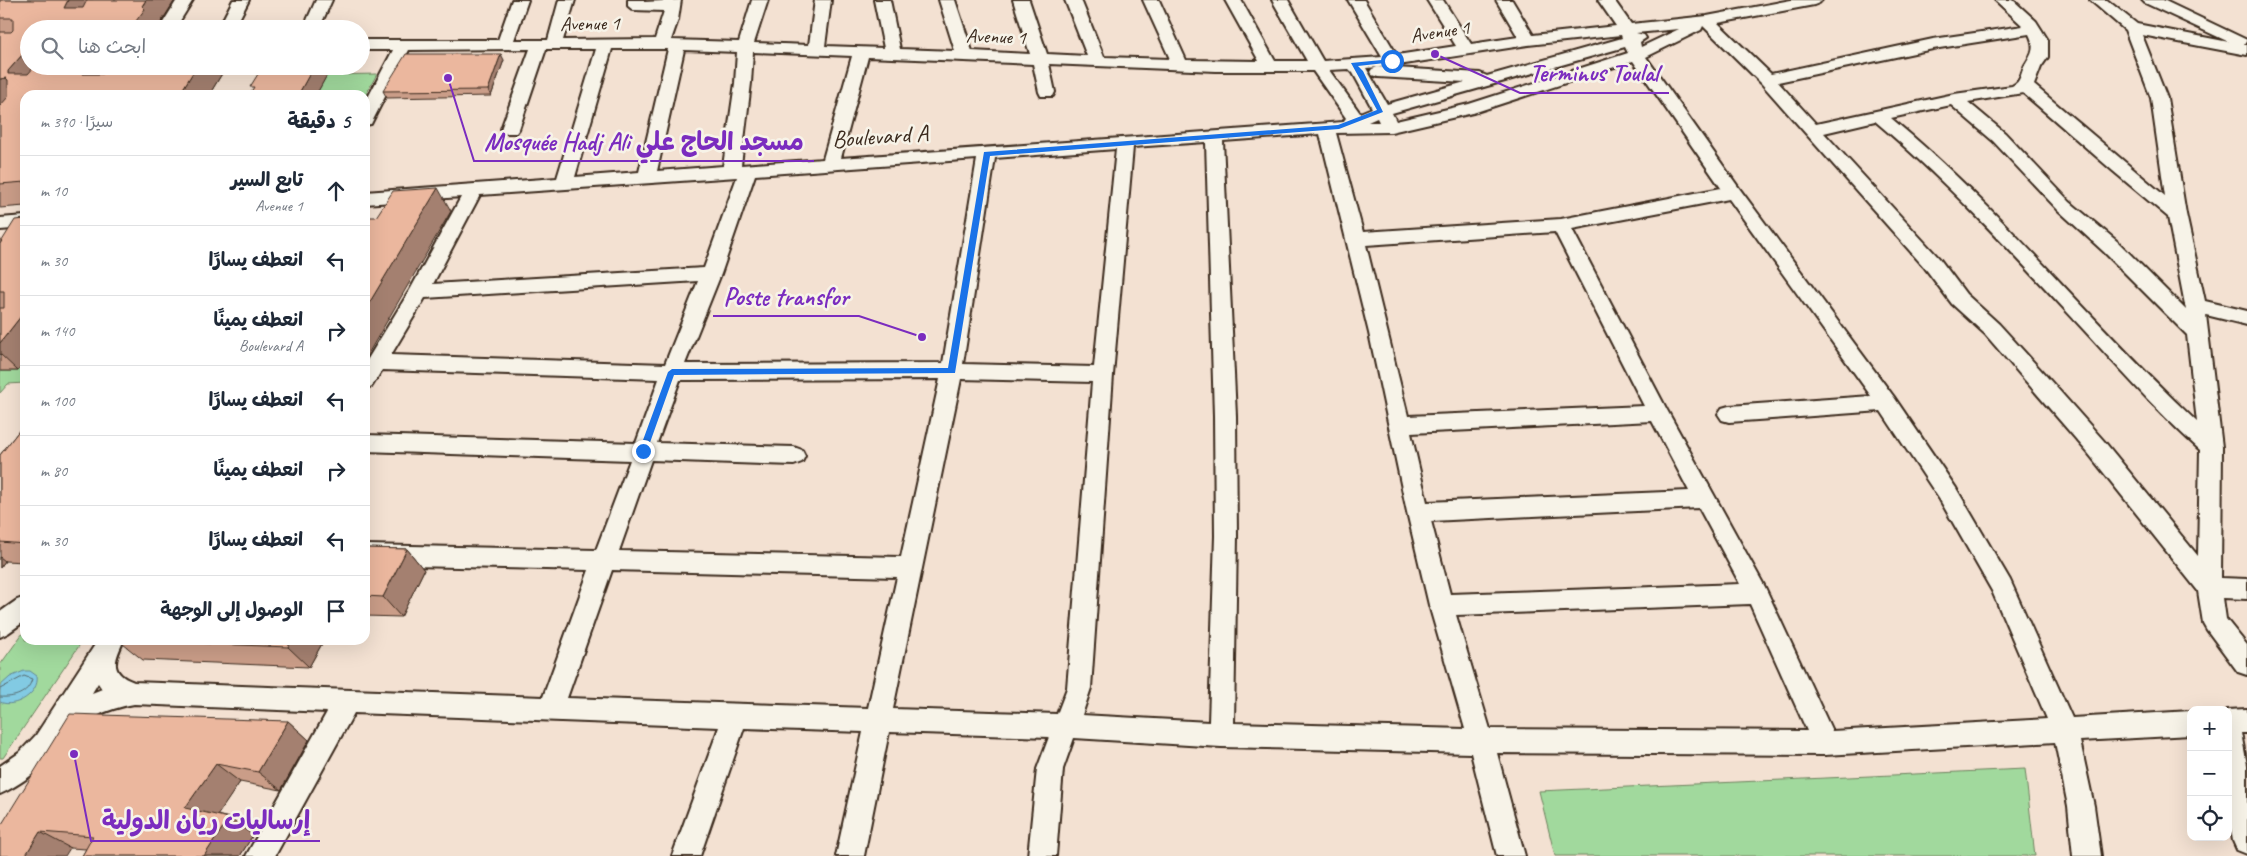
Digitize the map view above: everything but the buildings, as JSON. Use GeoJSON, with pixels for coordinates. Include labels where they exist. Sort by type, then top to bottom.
{"type":"FeatureCollection","features":[{"type":"Feature","properties":{"kind":"street"},"geometry":{"type":"LineString","coordinates":[[173,20],[185,0]]}},
{"type":"Feature","properties":{"kind":"street"},"geometry":{"type":"LineString","coordinates":[[231,20],[241,0]]}},
{"type":"Feature","properties":{"kind":"street"},"geometry":{"type":"LineString","coordinates":[[315,20],[324,0]]}},
{"type":"Feature","properties":{"kind":"street"},"geometry":{"type":"LineString","coordinates":[[504,45],[520,0]]}},
{"type":"Feature","properties":{"kind":"street"},"geometry":{"type":"LineString","coordinates":[[510,129],[567,0]]}},
{"type":"Feature","properties":{"kind":"street"},"geometry":{"type":"LineString","coordinates":[[636,0],[636,6],[638,7],[673,3],[669,44],[647,178]]}},
{"type":"Feature","properties":{"kind":"street"},"geometry":{"type":"LineString","coordinates":[[551,709],[672,372],[711,274],[740,171],[745,47],[760,0]]}},
{"type":"Feature","properties":{"kind":"street"},"geometry":{"type":"LineString","coordinates":[[816,50],[823,0]]}},
{"type":"Feature","properties":{"kind":"street"},"geometry":{"type":"LineString","coordinates":[[882,0],[893,54]]}},
{"type":"Feature","properties":{"kind":"street"},"geometry":{"type":"LineString","coordinates":[[947,0],[965,56]]}},
{"type":"Feature","properties":{"kind":"street"},"geometry":{"type":"LineString","coordinates":[[1020,0],[1040,59],[1047,92]]}},
{"type":"Feature","properties":{"kind":"street"},"geometry":{"type":"LineString","coordinates":[[1073,0],[1097,60]]}},
{"type":"Feature","properties":{"kind":"street"},"geometry":{"type":"LineString","coordinates":[[1151,0],[1180,64]]}},
{"type":"Feature","properties":{"kind":"street"},"geometry":{"type":"LineString","coordinates":[[1233,0],[1270,67]]}},
{"type":"Feature","properties":{"kind":"street"},"geometry":{"type":"LineString","coordinates":[[1280,0],[1318,66],[1359,124]]}},
{"type":"Feature","properties":{"kind":"street"},"geometry":{"type":"LineString","coordinates":[[1356,0],[1392,61]]}},
{"type":"Feature","properties":{"kind":"street"},"geometry":{"type":"LineString","coordinates":[[1435,0],[1465,48]]}},
{"type":"Feature","properties":{"kind":"street"},"geometry":{"type":"LineString","coordinates":[[1504,0],[1528,40]]}},
{"type":"Feature","properties":{"kind":"street"},"geometry":{"type":"LineString","coordinates":[[1606,0],[1631,41],[1732,192],[1887,403],[1948,494],[2002,587],[2065,731],[2081,806],[2087,856]]}},
{"type":"Feature","properties":{"kind":"street"},"geometry":{"type":"LineString","coordinates":[[1631,41],[1706,21],[1814,0]]}},
{"type":"Feature","properties":{"kind":"street"},"geometry":{"type":"LineString","coordinates":[[1812,130],[1880,117],[1954,99],[2016,90],[2025,86],[2030,80],[2033,67],[2040,56],[2041,43],[2034,29],[2003,0]]}},
{"type":"Feature","properties":{"kind":"street"},"geometry":{"type":"LineString","coordinates":[[2098,0],[2132,28],[2247,50]]}},
{"type":"Feature","properties":{"kind":"street"},"geometry":{"type":"LineString","coordinates":[[2155,0],[2247,44]]}},
{"type":"Feature","properties":{"kind":"street"},"geometry":{"type":"LineString","coordinates":[[1631,41],[1706,21]]}},
{"type":"Feature","properties":{"kind":"street"},"geometry":{"type":"LineString","coordinates":[[1706,21],[1767,80],[1932,263],[1959,299],[1992,329],[2046,388],[2209,587],[2247,589]]}},
{"type":"Feature","properties":{"kind":"street"},"geometry":{"type":"LineString","coordinates":[[2132,28],[2159,98],[2177,214],[2196,306],[2197,333],[2211,448],[2209,587],[2215,623],[2247,664]]}},
{"type":"Feature","properties":{"kind":"street"},"geometry":{"type":"LineString","coordinates":[[1767,80],[1947,41],[1994,33],[2034,29]]}},
{"type":"Feature","properties":{"kind":"street","name":"Avenue 1"},"geometry":{"type":"LineString","coordinates":[[370,45],[669,44],[893,54],[1270,67],[1318,66],[1356,68],[1465,48],[1528,40],[1631,41]]}},
{"type":"Feature","properties":{"kind":"street","name":"Boulevard A"},"geometry":{"type":"LineString","coordinates":[[1359,124],[1381,111],[1631,41]]}},
{"type":"Feature","properties":{"kind":"street","name":"Boulevard A"},"geometry":{"type":"LineString","coordinates":[[370,198],[1125,144],[1333,128],[1359,124],[1391,127],[1473,108],[1555,83],[1631,41]]}},
{"type":"Feature","properties":{"kind":"street"},"geometry":{"type":"LineString","coordinates":[[564,184],[606,43]]}},
{"type":"Feature","properties":{"kind":"street"},"geometry":{"type":"LineString","coordinates":[[370,110],[403,45]]}},
{"type":"Feature","properties":{"kind":"street"},"geometry":{"type":"LineString","coordinates":[[830,165],[861,52]]}},
{"type":"Feature","properties":{"kind":"street"},"geometry":{"type":"LineString","coordinates":[[1356,68],[1555,83]]}},
{"type":"Feature","properties":{"kind":"street"},"geometry":{"type":"LineString","coordinates":[[1356,68],[1391,127]]}},
{"type":"Feature","properties":{"kind":"street"},"geometry":{"type":"LineString","coordinates":[[2025,86],[2132,180],[2177,214]]}},
{"type":"Feature","properties":{"kind":"street"},"geometry":{"type":"LineString","coordinates":[[1954,99],[1999,137],[2064,206],[2110,247],[2197,333]]}},
{"type":"Feature","properties":{"kind":"street"},"geometry":{"type":"LineString","coordinates":[[1880,117],[1915,145],[1992,220],[2180,421],[2211,448]]}},
{"type":"Feature","properties":{"kind":"street"},"geometry":{"type":"LineString","coordinates":[[1333,128],[1354,239],[1379,333],[1418,512],[1441,605],[1481,742],[1511,856]]}},
{"type":"Feature","properties":{"kind":"street"},"geometry":{"type":"LineString","coordinates":[[1214,137],[1226,536],[1221,735]]}},
{"type":"Feature","properties":{"kind":"street"},"geometry":{"type":"LineString","coordinates":[[1042,856],[1050,769],[1079,688],[1103,375],[1125,144]]}},
{"type":"Feature","properties":{"kind":"street"},"geometry":{"type":"LineString","coordinates":[[850,856],[952,371],[987,154]]}},
{"type":"Feature","properties":{"kind":"street"},"geometry":{"type":"LineString","coordinates":[[370,372],[419,292],[474,190]]}},
{"type":"Feature","properties":{"kind":"street"},"geometry":{"type":"LineString","coordinates":[[1354,239],[1561,225],[1732,192]]}},
{"type":"Feature","properties":{"kind":"street"},"geometry":{"type":"LineString","coordinates":[[0,224],[20,222]]}},
{"type":"Feature","properties":{"kind":"street"},"geometry":{"type":"LineString","coordinates":[[1561,225],[1658,414],[1757,594],[1825,743]]}},
{"type":"Feature","properties":{"kind":"street"},"geometry":{"type":"LineString","coordinates":[[419,292],[711,274]]}},
{"type":"Feature","properties":{"kind":"street"},"geometry":{"type":"LineString","coordinates":[[2196,306],[2247,318]]}},
{"type":"Feature","properties":{"kind":"street"},"geometry":{"type":"LineString","coordinates":[[376,362],[672,372],[952,371],[1103,375]]}},
{"type":"Feature","properties":{"kind":"street"},"geometry":{"type":"LineString","coordinates":[[1729,414],[1887,403]]}},
{"type":"Feature","properties":{"kind":"street"},"geometry":{"type":"LineString","coordinates":[[1400,426],[1658,414]]}},
{"type":"Feature","properties":{"kind":"street"},"geometry":{"type":"LineString","coordinates":[[370,443],[794,456]]}},
{"type":"Feature","properties":{"kind":"street"},"geometry":{"type":"LineString","coordinates":[[1418,512],[1706,499]]}},
{"type":"Feature","properties":{"kind":"street"},"geometry":{"type":"LineString","coordinates":[[370,555],[911,567]]}},
{"type":"Feature","properties":{"kind":"street"},"geometry":{"type":"LineString","coordinates":[[1441,605],[1757,594]]}},
{"type":"Feature","properties":{"kind":"street"},"geometry":{"type":"LineString","coordinates":[[0,626],[20,611]]}},
{"type":"Feature","properties":{"kind":"street"},"geometry":{"type":"LineString","coordinates":[[107,647],[103,669],[108,680],[119,688],[134,693]]}},
{"type":"Feature","properties":{"kind":"street"},"geometry":{"type":"LineString","coordinates":[[0,781],[28,762],[45,744],[107,647]]}},
{"type":"Feature","properties":{"kind":"street"},"geometry":{"type":"LineString","coordinates":[[54,731],[72,715],[92,703],[113,696],[134,693],[736,716],[1065,726],[1221,735],[1481,742],[1825,743],[2187,723]]}},
{"type":"Feature","properties":{"kind":"street"},"geometry":{"type":"LineString","coordinates":[[260,856],[347,701]]}},
{"type":"Feature","properties":{"kind":"street"},"geometry":{"type":"LineString","coordinates":[[686,856],[736,716]]}},
{"type":"Feature","properties":{"kind":"street"},"geometry":{"type":"LineString","coordinates":[[2232,721],[2247,721]]}},
{"type":"Feature","properties":{"kind":"street"},"geometry":{"type":"LineString","coordinates":[[2232,751],[2247,841]]}},
{"type":"Feature","properties":{"kind":"green space"},"geometry":{"type":"Polygon","coordinates":[[[377,74],[368,90],[319,90],[327,75],[377,74]]]}},
{"type":"Feature","properties":{"kind":"green space"},"geometry":{"type":"Polygon","coordinates":[[[20,368],[20,383],[8,384],[0,393],[0,371],[18,371],[20,368]]]}},
{"type":"Feature","properties":{"kind":"green space"},"geometry":{"type":"Polygon","coordinates":[[[20,637],[20,645],[80,645],[3,758],[0,758],[0,665],[20,637]]]}},
{"type":"Feature","properties":{"kind":"green space"},"geometry":{"type":"Polygon","coordinates":[[[2025,769],[2035,856],[1555,856],[1539,791],[2025,769]]]}},
{"type":"Feature","properties":{"kind":"water"},"geometry":{"type":"Polygon","coordinates":[[[24,671],[30,671],[37,676],[35,688],[31,694],[13,703],[6,704],[0,702],[0,686],[10,677],[24,671]]]}},
{"type":"Feature","properties":{"kind":"place","name":"Terminus Toulal"},"geometry":{"type":"Point","coordinates":[1435,54]}},
{"type":"Feature","properties":{"kind":"place","name":"Mosquée Hadj Ali مسجد الحاج علي"},"geometry":{"type":"Point","coordinates":[448,78]}},
{"type":"Feature","properties":{"kind":"place","name":"Poste transfor"},"geometry":{"type":"Point","coordinates":[922,337]}},
{"type":"Feature","properties":{"kind":"place","name":"إرساليات ریان الدولية"},"geometry":{"type":"Point","coordinates":[74,754]}},
{"type":"Feature","properties":{"kind":"route"},"geometry":{"type":"LineString","coordinates":[[643,451],[672,372],[952,371],[987,154],[1339,127],[1381,111],[1360,71],[1353,64],[1392,61]]}}]}
